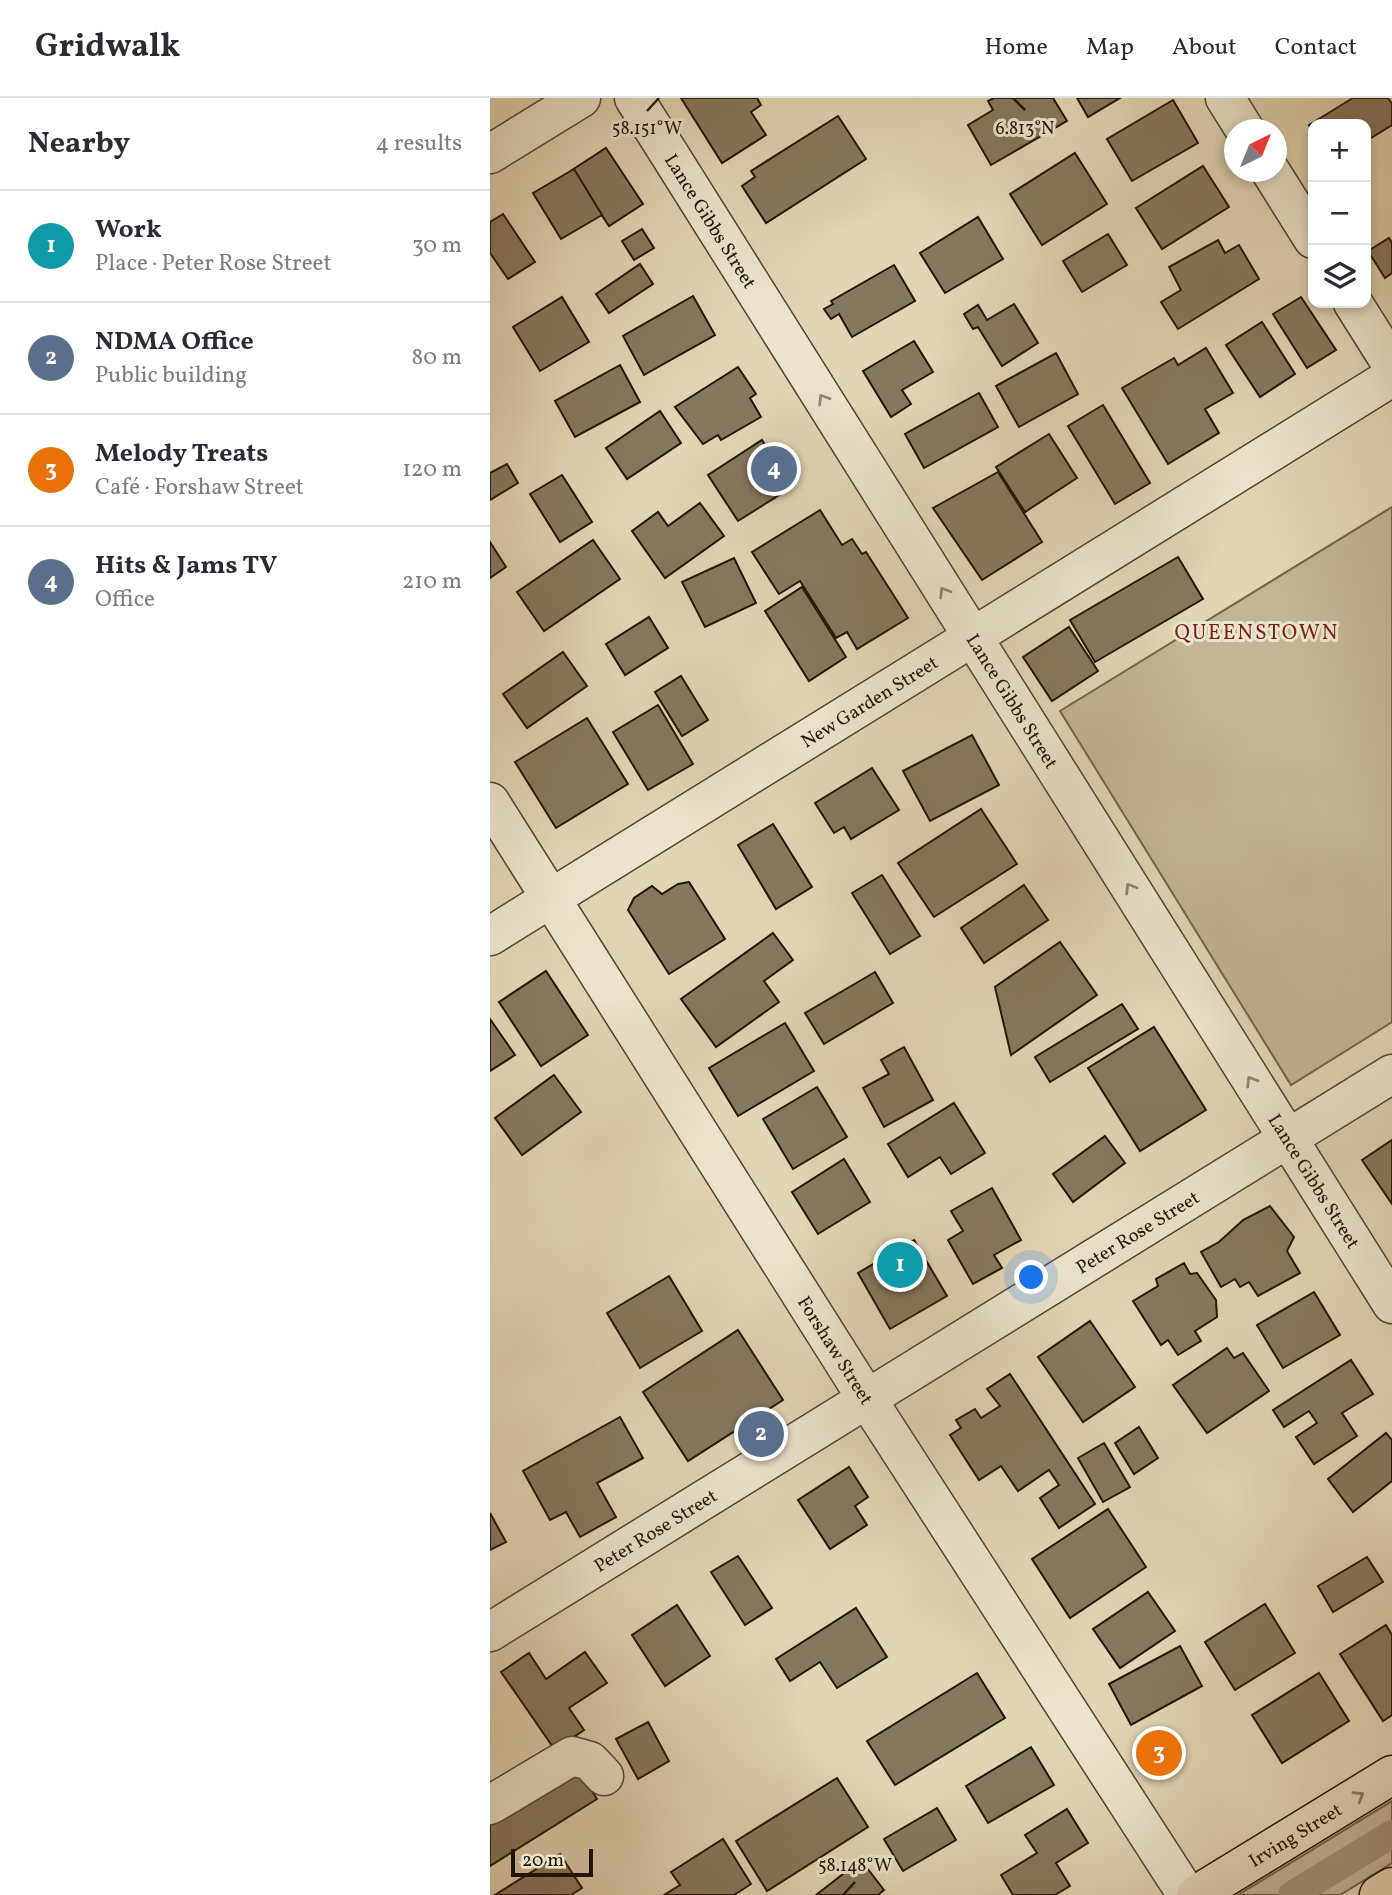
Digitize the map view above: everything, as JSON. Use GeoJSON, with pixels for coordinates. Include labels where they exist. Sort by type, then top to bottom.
{"type":"FeatureCollection","features":[{"type":"Feature","properties":{"kind":"main road","name":"Irving Street"},"geometry":{"type":"LineString","coordinates":[[1196,1895],[1392,1775]]}},
{"type":"Feature","properties":{"kind":"main road"},"geometry":{"type":"LineString","coordinates":[[1379,1895],[1392,1887]]}},
{"type":"Feature","properties":{"kind":"street"},"geometry":{"type":"LineString","coordinates":[[490,153],[581,98]]}},
{"type":"Feature","properties":{"kind":"street","name":"Lance Gibbs Street"},"geometry":{"type":"LineString","coordinates":[[634,98],[1392,1304]]}},
{"type":"Feature","properties":{"kind":"street"},"geometry":{"type":"LineString","coordinates":[[1225,98],[1238,119]]}},
{"type":"Feature","properties":{"kind":"street"},"geometry":{"type":"LineString","coordinates":[[1277,182],[1308,231]]}},
{"type":"Feature","properties":{"kind":"street"},"geometry":{"type":"LineString","coordinates":[[1356,308],[1392,365]]}},
{"type":"Feature","properties":{"kind":"street","name":"New Garden Street"},"geometry":{"type":"LineString","coordinates":[[490,936],[1392,377]]}},
{"type":"Feature","properties":{"kind":"street","name":"Forshaw Street"},"geometry":{"type":"LineString","coordinates":[[490,802],[867,1399],[1187,1895]]}},
{"type":"Feature","properties":{"kind":"street","name":"Peter Rose Street"},"geometry":{"type":"LineString","coordinates":[[490,1632],[1392,1074]]}},
{"type":"Feature","properties":{"kind":"street"},"geometry":{"type":"LineString","coordinates":[[490,1805],[572,1756],[590,1761],[604,1776]]}},
{"type":"Feature","properties":{"kind":"shaded area"},"geometry":{"type":"Polygon","coordinates":[[[1392,507],[1392,1022],[1291,1085],[1060,711],[1392,507]]]}},
{"type":"Feature","properties":{"kind":"shaded area"},"geometry":{"type":"Polygon","coordinates":[[[1392,1801],[1392,1863],[1340,1895],[1238,1895],[1392,1801]]]}},
{"type":"Feature","properties":{"kind":"building"},"geometry":{"type":"Polygon","coordinates":[[[681,98],[757,98],[761,105],[751,112],[766,135],[722,163],[681,98]]]}},
{"type":"Feature","properties":{"kind":"building"},"geometry":{"type":"Polygon","coordinates":[[[994,98],[1053,98],[1067,121],[991,165],[968,125],[993,110],[988,101],[994,98]]]}},
{"type":"Feature","properties":{"kind":"building"},"geometry":{"type":"Polygon","coordinates":[[[1077,98],[1120,98],[1088,117],[1077,98]]]}},
{"type":"Feature","properties":{"kind":"building"},"geometry":{"type":"Polygon","coordinates":[[[1353,98],[1388,98],[1392,104],[1392,125],[1371,138],[1371,119],[1319,119],[1353,98]]]}},
{"type":"Feature","properties":{"kind":"building"},"geometry":{"type":"Polygon","coordinates":[[[1173,100],[1198,143],[1132,181],[1107,139],[1173,100]]]}},
{"type":"Feature","properties":{"kind":"building"},"geometry":{"type":"Polygon","coordinates":[[[838,116],[866,159],[766,223],[742,186],[755,177],[751,171],[838,116]]]}},
{"type":"Feature","properties":{"kind":"building"},"geometry":{"type":"Polygon","coordinates":[[[606,148],[643,204],[609,226],[572,170],[606,148]]]}},
{"type":"Feature","properties":{"kind":"building"},"geometry":{"type":"Polygon","coordinates":[[[1075,153],[1107,204],[1042,245],[1010,194],[1075,153]]]}},
{"type":"Feature","properties":{"kind":"building"},"geometry":{"type":"Polygon","coordinates":[[[1203,166],[1229,207],[1162,249],[1136,208],[1203,166]]]}},
{"type":"Feature","properties":{"kind":"building"},"geometry":{"type":"Polygon","coordinates":[[[574,169],[602,215],[561,239],[533,193],[574,169]]]}},
{"type":"Feature","properties":{"kind":"building"},"geometry":{"type":"Polygon","coordinates":[[[503,214],[535,262],[508,279],[490,253],[490,222],[503,214]]]}},
{"type":"Feature","properties":{"kind":"building"},"geometry":{"type":"Polygon","coordinates":[[[978,217],[1003,259],[945,293],[920,253],[978,217]]]}},
{"type":"Feature","properties":{"kind":"building"},"geometry":{"type":"Polygon","coordinates":[[[642,229],[654,248],[634,260],[622,241],[642,229]]]}},
{"type":"Feature","properties":{"kind":"building"},"geometry":{"type":"Polygon","coordinates":[[[1108,234],[1127,265],[1082,292],[1063,261],[1108,234]]]}},
{"type":"Feature","properties":{"kind":"building"},"geometry":{"type":"Polygon","coordinates":[[[1389,238],[1392,243],[1392,273],[1385,278],[1371,256],[1371,249],[1389,238]]]}},
{"type":"Feature","properties":{"kind":"building"},"geometry":{"type":"Polygon","coordinates":[[[1218,240],[1225,253],[1239,245],[1259,279],[1178,329],[1161,302],[1181,290],[1169,267],[1218,240]]]}},
{"type":"Feature","properties":{"kind":"building"},"geometry":{"type":"Polygon","coordinates":[[[640,264],[653,284],[609,313],[596,294],[640,264]]]}},
{"type":"Feature","properties":{"kind":"building"},"geometry":{"type":"Polygon","coordinates":[[[894,265],[915,301],[852,337],[839,314],[831,319],[824,309],[833,304],[831,301],[894,265]]]}},
{"type":"Feature","properties":{"kind":"building"},"geometry":{"type":"Polygon","coordinates":[[[693,296],[715,335],[644,375],[623,336],[693,296]]]}},
{"type":"Feature","properties":{"kind":"building"},"geometry":{"type":"Polygon","coordinates":[[[562,297],[589,342],[540,371],[513,327],[562,297]]]}},
{"type":"Feature","properties":{"kind":"building"},"geometry":{"type":"Polygon","coordinates":[[[1301,297],[1336,350],[1307,368],[1273,314],[1301,297]]]}},
{"type":"Feature","properties":{"kind":"building"},"geometry":{"type":"Polygon","coordinates":[[[1014,304],[1038,343],[1002,366],[978,327],[973,329],[964,314],[978,305],[987,320],[1014,304]]]}},
{"type":"Feature","properties":{"kind":"building"},"geometry":{"type":"Polygon","coordinates":[[[1262,322],[1295,374],[1260,397],[1226,345],[1262,322]]]}},
{"type":"Feature","properties":{"kind":"building"},"geometry":{"type":"Polygon","coordinates":[[[914,341],[933,372],[902,390],[911,404],[891,417],[863,371],[914,341]]]}},
{"type":"Feature","properties":{"kind":"building"},"geometry":{"type":"Polygon","coordinates":[[[1206,348],[1233,393],[1205,409],[1219,433],[1168,464],[1122,388],[1174,358],[1178,365],[1206,348]]]}},
{"type":"Feature","properties":{"kind":"building"},"geometry":{"type":"Polygon","coordinates":[[[1056,353],[1078,394],[1019,427],[996,386],[1056,353]]]}},
{"type":"Feature","properties":{"kind":"building"},"geometry":{"type":"Polygon","coordinates":[[[620,365],[640,402],[575,437],[555,401],[620,365]]]}},
{"type":"Feature","properties":{"kind":"building"},"geometry":{"type":"Polygon","coordinates":[[[738,367],[756,394],[750,398],[761,417],[721,440],[718,435],[703,444],[675,407],[738,367]]]}},
{"type":"Feature","properties":{"kind":"building"},"geometry":{"type":"Polygon","coordinates":[[[979,393],[998,427],[924,468],[905,434],[979,393]]]}},
{"type":"Feature","properties":{"kind":"building"},"geometry":{"type":"Polygon","coordinates":[[[1103,405],[1150,483],[1115,504],[1068,426],[1103,405]]]}},
{"type":"Feature","properties":{"kind":"building"},"geometry":{"type":"Polygon","coordinates":[[[660,411],[681,443],[627,479],[606,448],[660,411]]]}},
{"type":"Feature","properties":{"kind":"building"},"geometry":{"type":"Polygon","coordinates":[[[1049,434],[1077,478],[1025,512],[996,467],[1049,434]]]}},
{"type":"Feature","properties":{"kind":"building"},"geometry":{"type":"Polygon","coordinates":[[[762,440],[792,487],[738,521],[708,475],[762,440]]]}},
{"type":"Feature","properties":{"kind":"building"},"geometry":{"type":"Polygon","coordinates":[[[507,464],[518,483],[490,500],[490,473],[507,464]]]}},
{"type":"Feature","properties":{"kind":"building"},"geometry":{"type":"Polygon","coordinates":[[[998,472],[1042,542],[982,580],[933,508],[998,472]]]}},
{"type":"Feature","properties":{"kind":"building"},"geometry":{"type":"Polygon","coordinates":[[[562,475],[592,522],[560,542],[530,494],[562,475]]]}},
{"type":"Feature","properties":{"kind":"building"},"geometry":{"type":"Polygon","coordinates":[[[700,503],[724,536],[665,578],[632,531],[658,512],[668,526],[700,503]]]}},
{"type":"Feature","properties":{"kind":"building"},"geometry":{"type":"Polygon","coordinates":[[[820,510],[842,545],[852,539],[862,554],[866,552],[908,618],[857,649],[847,632],[836,638],[800,581],[779,594],[752,552],[820,510]]]}},
{"type":"Feature","properties":{"kind":"building"},"geometry":{"type":"Polygon","coordinates":[[[593,540],[620,579],[544,631],[517,592],[593,540]]]}},
{"type":"Feature","properties":{"kind":"building"},"geometry":{"type":"Polygon","coordinates":[[[490,542],[506,567],[490,578],[490,542]]]}},
{"type":"Feature","properties":{"kind":"building"},"geometry":{"type":"Polygon","coordinates":[[[1178,557],[1203,599],[1095,662],[1070,620],[1178,557]]]}},
{"type":"Feature","properties":{"kind":"building"},"geometry":{"type":"Polygon","coordinates":[[[734,558],[756,603],[705,627],[682,582],[734,558]]]}},
{"type":"Feature","properties":{"kind":"building"},"geometry":{"type":"Polygon","coordinates":[[[802,587],[846,657],[809,681],[765,611],[802,587]]]}},
{"type":"Feature","properties":{"kind":"building"},"geometry":{"type":"Polygon","coordinates":[[[649,617],[668,648],[625,675],[606,644],[649,617]]]}},
{"type":"Feature","properties":{"kind":"building"},"geometry":{"type":"Polygon","coordinates":[[[1069,627],[1098,671],[1052,701],[1023,657],[1069,627]]]}},
{"type":"Feature","properties":{"kind":"building"},"geometry":{"type":"Polygon","coordinates":[[[563,652],[587,686],[527,728],[503,694],[563,652]]]}},
{"type":"Feature","properties":{"kind":"building"},"geometry":{"type":"Polygon","coordinates":[[[681,676],[708,720],[682,736],[655,692],[681,676]]]}},
{"type":"Feature","properties":{"kind":"building"},"geometry":{"type":"Polygon","coordinates":[[[658,705],[693,764],[648,790],[613,732],[658,705]]]}},
{"type":"Feature","properties":{"kind":"building"},"geometry":{"type":"Polygon","coordinates":[[[587,718],[628,784],[556,828],[515,762],[587,718]]]}},
{"type":"Feature","properties":{"kind":"building"},"geometry":{"type":"Polygon","coordinates":[[[972,735],[999,785],[930,821],[903,771],[972,735]]]}},
{"type":"Feature","properties":{"kind":"building"},"geometry":{"type":"Polygon","coordinates":[[[872,768],[899,810],[851,839],[844,827],[834,833],[815,803],[872,768]]]}},
{"type":"Feature","properties":{"kind":"building"},"geometry":{"type":"Polygon","coordinates":[[[981,809],[1017,864],[934,917],[898,863],[981,809]]]}},
{"type":"Feature","properties":{"kind":"building"},"geometry":{"type":"Polygon","coordinates":[[[773,824],[812,887],[776,909],[738,845],[773,824]]]}},
{"type":"Feature","properties":{"kind":"building"},"geometry":{"type":"Polygon","coordinates":[[[882,875],[920,936],[890,954],[852,893],[882,875]]]}},
{"type":"Feature","properties":{"kind":"building"},"geometry":{"type":"Polygon","coordinates":[[[689,882],[725,939],[669,974],[628,910],[634,898],[652,886],[662,894],[678,884],[689,882]]]}},
{"type":"Feature","properties":{"kind":"building"},"geometry":{"type":"Polygon","coordinates":[[[1024,885],[1048,920],[984,963],[961,928],[1024,885]]]}},
{"type":"Feature","properties":{"kind":"building"},"geometry":{"type":"Polygon","coordinates":[[[773,933],[793,960],[764,981],[779,1002],[716,1047],[681,999],[773,933]]]}},
{"type":"Feature","properties":{"kind":"building"},"geometry":{"type":"Polygon","coordinates":[[[1060,942],[1097,995],[1011,1055],[995,987],[1060,942]]]}},
{"type":"Feature","properties":{"kind":"building"},"geometry":{"type":"Polygon","coordinates":[[[546,971],[588,1035],[541,1066],[499,1002],[546,971]]]}},
{"type":"Feature","properties":{"kind":"building"},"geometry":{"type":"Polygon","coordinates":[[[875,972],[893,1003],[824,1044],[805,1013],[875,972]]]}},
{"type":"Feature","properties":{"kind":"building"},"geometry":{"type":"Polygon","coordinates":[[[1122,1004],[1138,1029],[1050,1082],[1035,1057],[1122,1004]]]}},
{"type":"Feature","properties":{"kind":"building"},"geometry":{"type":"Polygon","coordinates":[[[490,1019],[515,1055],[490,1071],[490,1019]]]}},
{"type":"Feature","properties":{"kind":"building"},"geometry":{"type":"Polygon","coordinates":[[[785,1023],[814,1071],[738,1116],[709,1068],[785,1023]]]}},
{"type":"Feature","properties":{"kind":"building"},"geometry":{"type":"Polygon","coordinates":[[[1154,1027],[1206,1110],[1140,1151],[1088,1068],[1154,1027]]]}},
{"type":"Feature","properties":{"kind":"building"},"geometry":{"type":"Polygon","coordinates":[[[904,1047],[933,1100],[884,1127],[863,1088],[889,1074],[881,1060],[904,1047]]]}},
{"type":"Feature","properties":{"kind":"building"},"geometry":{"type":"Polygon","coordinates":[[[554,1075],[581,1112],[522,1155],[495,1118],[554,1075]]]}},
{"type":"Feature","properties":{"kind":"building"},"geometry":{"type":"Polygon","coordinates":[[[817,1087],[847,1137],[793,1169],[763,1119],[817,1087]]]}},
{"type":"Feature","properties":{"kind":"building"},"geometry":{"type":"Polygon","coordinates":[[[954,1103],[985,1153],[951,1174],[940,1157],[908,1177],[888,1144],[954,1103]]]}},
{"type":"Feature","properties":{"kind":"building"},"geometry":{"type":"Polygon","coordinates":[[[1105,1136],[1125,1163],[1073,1202],[1053,1174],[1105,1136]]]}},
{"type":"Feature","properties":{"kind":"building"},"geometry":{"type":"Polygon","coordinates":[[[1392,1140],[1392,1204],[1362,1160],[1392,1140]]]}},
{"type":"Feature","properties":{"kind":"building"},"geometry":{"type":"Polygon","coordinates":[[[844,1159],[870,1202],[818,1234],[792,1192],[844,1159]]]}},
{"type":"Feature","properties":{"kind":"building"},"geometry":{"type":"Polygon","coordinates":[[[992,1188],[1021,1240],[994,1255],[1002,1268],[973,1284],[948,1240],[963,1231],[951,1211],[992,1188]]]}},
{"type":"Feature","properties":{"kind":"building"},"geometry":{"type":"Polygon","coordinates":[[[1270,1206],[1294,1237],[1287,1251],[1300,1273],[1258,1296],[1249,1282],[1240,1287],[1235,1279],[1221,1287],[1201,1252],[1219,1242],[1243,1220],[1270,1206]]]}},
{"type":"Feature","properties":{"kind":"building"},"geometry":{"type":"Polygon","coordinates":[[[914,1240],[947,1296],[890,1329],[858,1273],[914,1240]]]}},
{"type":"Feature","properties":{"kind":"building"},"geometry":{"type":"Polygon","coordinates":[[[1184,1263],[1190,1274],[1197,1273],[1216,1300],[1217,1317],[1195,1331],[1201,1341],[1178,1355],[1168,1340],[1161,1345],[1133,1301],[1158,1286],[1156,1279],[1184,1263]]]}},
{"type":"Feature","properties":{"kind":"building"},"geometry":{"type":"Polygon","coordinates":[[[669,1276],[702,1331],[640,1368],[607,1313],[669,1276]]]}},
{"type":"Feature","properties":{"kind":"building"},"geometry":{"type":"Polygon","coordinates":[[[1314,1292],[1340,1335],[1283,1368],[1257,1325],[1314,1292]]]}},
{"type":"Feature","properties":{"kind":"building"},"geometry":{"type":"Polygon","coordinates":[[[1090,1321],[1135,1387],[1083,1422],[1038,1357],[1090,1321]]]}},
{"type":"Feature","properties":{"kind":"building"},"geometry":{"type":"Polygon","coordinates":[[[738,1330],[783,1400],[688,1461],[643,1392],[738,1330]]]}},
{"type":"Feature","properties":{"kind":"building"},"geometry":{"type":"Polygon","coordinates":[[[1227,1348],[1234,1358],[1243,1353],[1269,1391],[1207,1433],[1173,1385],[1227,1348]]]}},
{"type":"Feature","properties":{"kind":"building"},"geometry":{"type":"Polygon","coordinates":[[[1351,1360],[1373,1394],[1342,1413],[1357,1436],[1314,1464],[1296,1437],[1317,1423],[1309,1411],[1284,1427],[1273,1410],[1351,1360]]]}},
{"type":"Feature","properties":{"kind":"building"},"geometry":{"type":"Polygon","coordinates":[[[1010,1374],[1095,1504],[1059,1528],[1040,1498],[1059,1485],[1049,1470],[1018,1491],[1001,1466],[979,1480],[950,1435],[961,1428],[956,1420],[975,1409],[981,1418],[1000,1406],[987,1389],[1010,1374]]]}},
{"type":"Feature","properties":{"kind":"building"},"geometry":{"type":"Polygon","coordinates":[[[620,1417],[643,1458],[597,1483],[616,1517],[580,1537],[566,1512],[550,1520],[523,1471],[620,1417]]]}},
{"type":"Feature","properties":{"kind":"building"},"geometry":{"type":"Polygon","coordinates":[[[1139,1427],[1158,1458],[1134,1474],[1115,1443],[1139,1427]]]}},
{"type":"Feature","properties":{"kind":"building"},"geometry":{"type":"Polygon","coordinates":[[[1386,1433],[1392,1440],[1392,1481],[1353,1512],[1328,1479],[1386,1433]]]}},
{"type":"Feature","properties":{"kind":"building"},"geometry":{"type":"Polygon","coordinates":[[[1104,1443],[1130,1487],[1103,1502],[1078,1458],[1104,1443]]]}},
{"type":"Feature","properties":{"kind":"building"},"geometry":{"type":"Polygon","coordinates":[[[849,1467],[868,1497],[855,1506],[867,1525],[830,1549],[798,1500],[849,1467]]]}},
{"type":"Feature","properties":{"kind":"building"},"geometry":{"type":"Polygon","coordinates":[[[1108,1509],[1146,1567],[1070,1618],[1032,1559],[1108,1509]]]}},
{"type":"Feature","properties":{"kind":"building"},"geometry":{"type":"Polygon","coordinates":[[[490,1513],[506,1542],[490,1550],[490,1513]]]}},
{"type":"Feature","properties":{"kind":"building"},"geometry":{"type":"Polygon","coordinates":[[[738,1556],[772,1608],[745,1625],[711,1572],[738,1556]]]}},
{"type":"Feature","properties":{"kind":"building"},"geometry":{"type":"Polygon","coordinates":[[[1367,1557],[1383,1582],[1333,1612],[1318,1586],[1367,1557]]]}},
{"type":"Feature","properties":{"kind":"building"},"geometry":{"type":"Polygon","coordinates":[[[1148,1592],[1175,1631],[1120,1668],[1093,1629],[1148,1592]]]}},
{"type":"Feature","properties":{"kind":"building"},"geometry":{"type":"Polygon","coordinates":[[[1265,1604],[1295,1653],[1235,1690],[1205,1642],[1265,1604]]]}},
{"type":"Feature","properties":{"kind":"building"},"geometry":{"type":"Polygon","coordinates":[[[677,1605],[710,1656],[665,1686],[632,1635],[677,1605]]]}},
{"type":"Feature","properties":{"kind":"building"},"geometry":{"type":"Polygon","coordinates":[[[856,1608],[887,1657],[837,1688],[820,1662],[790,1681],[776,1659],[856,1608]]]}},
{"type":"Feature","properties":{"kind":"building"},"geometry":{"type":"Polygon","coordinates":[[[1386,1625],[1392,1635],[1392,1715],[1383,1721],[1340,1654],[1386,1625]]]}},
{"type":"Feature","properties":{"kind":"building"},"geometry":{"type":"Polygon","coordinates":[[[1180,1646],[1202,1686],[1131,1725],[1109,1684],[1180,1646]]]}},
{"type":"Feature","properties":{"kind":"building"},"geometry":{"type":"Polygon","coordinates":[[[585,1652],[607,1683],[569,1708],[584,1730],[555,1750],[501,1672],[529,1653],[546,1679],[585,1652]]]}},
{"type":"Feature","properties":{"kind":"building"},"geometry":{"type":"Polygon","coordinates":[[[977,1673],[1005,1718],[895,1785],[867,1741],[977,1673]]]}},
{"type":"Feature","properties":{"kind":"building"},"geometry":{"type":"Polygon","coordinates":[[[1319,1673],[1349,1721],[1282,1763],[1252,1715],[1319,1673]]]}},
{"type":"Feature","properties":{"kind":"building"},"geometry":{"type":"Polygon","coordinates":[[[648,1722],[669,1761],[638,1779],[616,1739],[648,1722]]]}},
{"type":"Feature","properties":{"kind":"building"},"geometry":{"type":"Polygon","coordinates":[[[1031,1747],[1054,1785],[988,1823],[966,1786],[1031,1747]]]}},
{"type":"Feature","properties":{"kind":"building"},"geometry":{"type":"Polygon","coordinates":[[[576,1766],[597,1799],[490,1866],[490,1819],[576,1766]]]}},
{"type":"Feature","properties":{"kind":"building"},"geometry":{"type":"Polygon","coordinates":[[[837,1778],[868,1827],[767,1891],[736,1841],[837,1778]]]}},
{"type":"Feature","properties":{"kind":"building"},"geometry":{"type":"Polygon","coordinates":[[[937,1808],[956,1840],[903,1871],[884,1839],[937,1808]]]}},
{"type":"Feature","properties":{"kind":"building"},"geometry":{"type":"Polygon","coordinates":[[[1067,1809],[1088,1843],[1056,1863],[1070,1886],[1055,1895],[1013,1895],[1001,1875],[1037,1853],[1025,1835],[1067,1809]]]}},
{"type":"Feature","properties":{"kind":"building"},"geometry":{"type":"Polygon","coordinates":[[[723,1839],[751,1884],[734,1895],[664,1895],[680,1885],[671,1872],[723,1839]]]}},
{"type":"Feature","properties":{"kind":"building"},"geometry":{"type":"Polygon","coordinates":[[[560,1854],[582,1888],[571,1895],[495,1895],[560,1854]]]}},
{"type":"Feature","properties":{"kind":"building"},"geometry":{"type":"Polygon","coordinates":[[[861,1860],[884,1890],[878,1895],[816,1895],[861,1860]]]}},
{"type":"Feature","properties":{"kind":"waterway"},"geometry":{"type":"LineString","coordinates":[[1292,1895],[1392,1834]]}},
{"type":"Feature","properties":{"kind":"place","name":"Hits & Jams TV"},"geometry":{"type":"Point","coordinates":[774,469]}},
{"type":"Feature","properties":{"kind":"place","name":"Work"},"geometry":{"type":"Point","coordinates":[900,1265]}},
{"type":"Feature","properties":{"kind":"place","name":"NDMA Office"},"geometry":{"type":"Point","coordinates":[761,1434]}},
{"type":"Feature","properties":{"kind":"place","name":"Melody Treats"},"geometry":{"type":"Point","coordinates":[1159,1753]}},
{"type":"Feature","properties":{"kind":"district","name":"QUEENSTOWN"},"geometry":{"type":"Point","coordinates":[1257,632]}}]}
